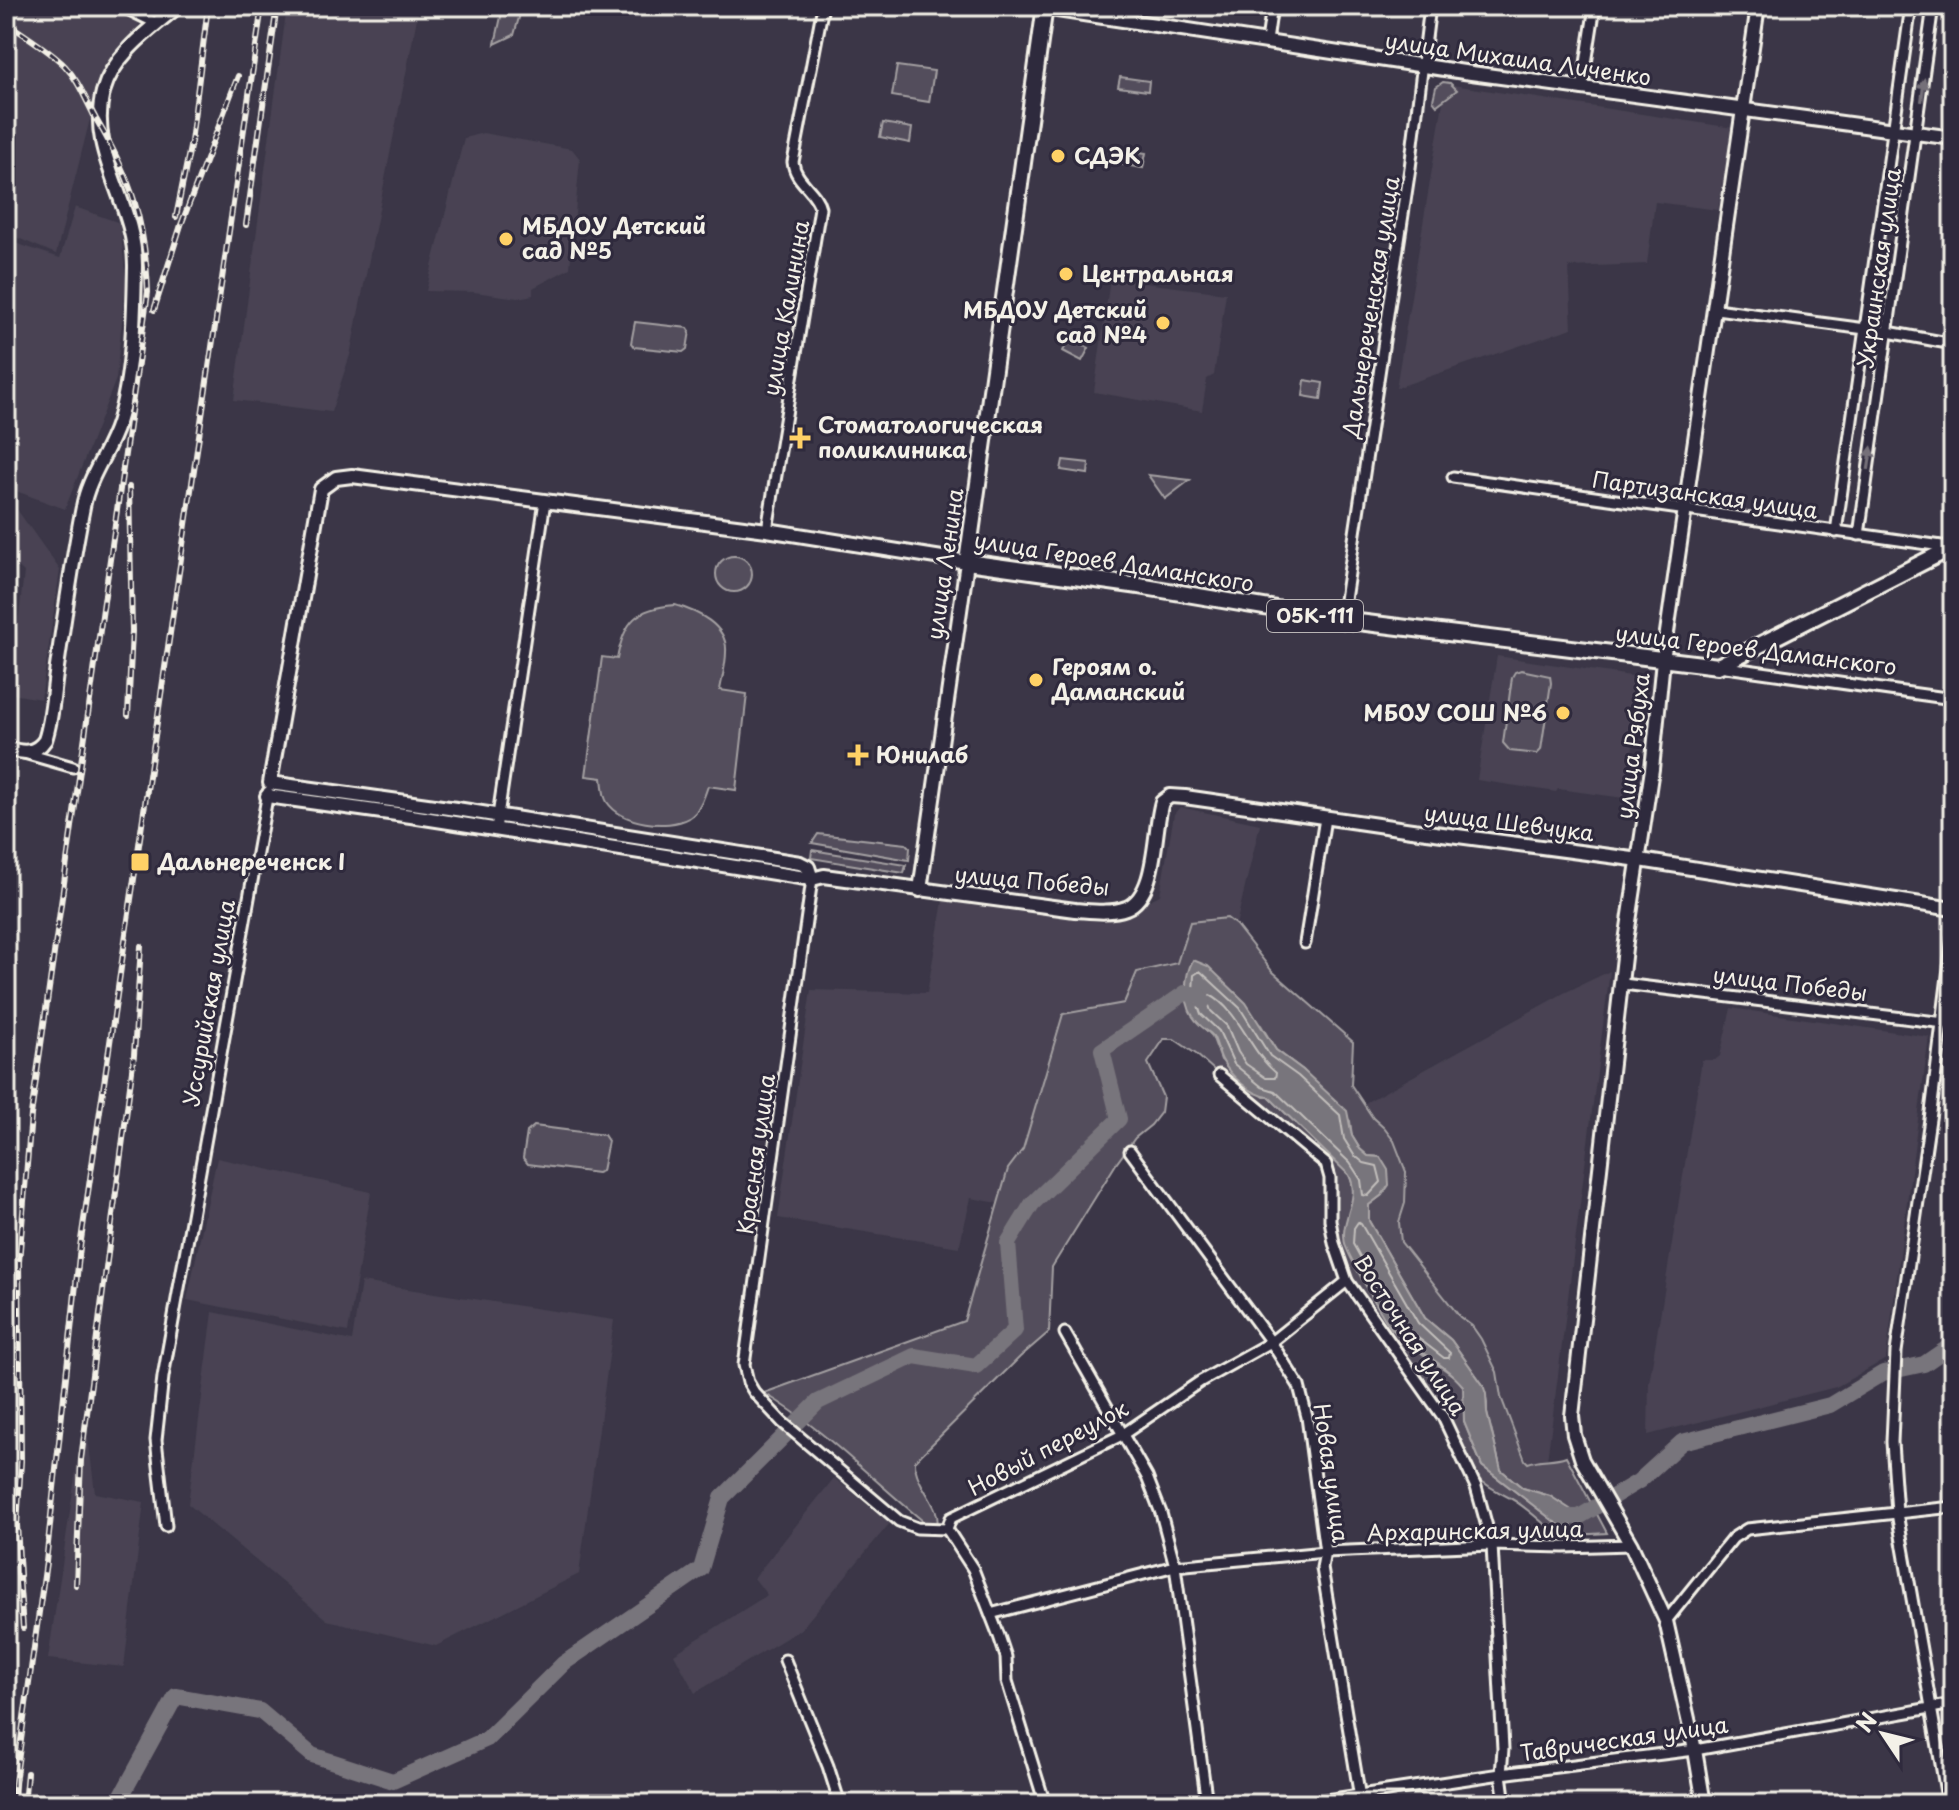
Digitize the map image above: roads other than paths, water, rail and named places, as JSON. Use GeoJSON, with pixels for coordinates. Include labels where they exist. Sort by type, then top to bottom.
{"type":"FeatureCollection","features":[{"type":"Feature","properties":{"kind":"main road"},"geometry":{"type":"LineString","coordinates":[[6,748],[21,752],[37,749],[47,734],[84,499],[118,421],[129,355],[135,286],[134,249],[125,206],[101,144],[102,101],[106,83],[128,49],[178,6]]}},
{"type":"Feature","properties":{"kind":"main road","name":"улица Рябуха"},"geometry":{"type":"LineString","coordinates":[[1704,1804],[1666,1621],[1631,1545],[1577,1448],[1572,1416],[1625,948],[1640,860],[1663,660],[1758,6]]}},
{"type":"Feature","properties":{"kind":"main road","name":"улица Михаила Личенко"},"geometry":{"type":"LineString","coordinates":[[1040,7],[1582,89],[1953,138]]}},
{"type":"Feature","properties":{"kind":"main road","name":"улица Ленина"},"geometry":{"type":"LineString","coordinates":[[920,890],[947,714],[1040,7]]}},
{"type":"Feature","properties":{"kind":"main road","name":"улица Героев Даманского"},"geometry":{"type":"LineString","coordinates":[[321,489],[336,478],[352,476],[767,530],[1342,620],[1718,666]]}},
{"type":"Feature","properties":{"kind":"main road","name":"Уссурийская улица"},"geometry":{"type":"LineString","coordinates":[[268,790],[321,489]]}},
{"type":"Feature","properties":{"kind":"main road"},"geometry":{"type":"LineString","coordinates":[[1718,666],[1953,548]]}},
{"type":"Feature","properties":{"kind":"main road","name":"улица Победы"},"geometry":{"type":"LineString","coordinates":[[268,790],[497,822],[812,879],[824,876],[1075,910],[1104,911],[1125,908],[1135,902],[1147,884],[1160,807]]}},
{"type":"Feature","properties":{"kind":"main road","name":"улица Шевчука"},"geometry":{"type":"LineString","coordinates":[[1160,807],[1170,796],[1185,797],[1640,860],[1953,909]]}},
{"type":"Feature","properties":{"kind":"street"},"geometry":{"type":"LineString","coordinates":[[121,6],[156,23]]}},
{"type":"Feature","properties":{"kind":"street","name":"улица Калинина"},"geometry":{"type":"LineString","coordinates":[[767,530],[820,208],[815,195],[796,175],[793,162],[823,6]]}},
{"type":"Feature","properties":{"kind":"street"},"geometry":{"type":"LineString","coordinates":[[1267,41],[1272,6]]}},
{"type":"Feature","properties":{"kind":"street","name":"Дальнереченская улица"},"geometry":{"type":"LineString","coordinates":[[1343,613],[1410,168],[1430,6]]}},
{"type":"Feature","properties":{"kind":"street"},"geometry":{"type":"LineString","coordinates":[[1582,89],[1595,6]]}},
{"type":"Feature","properties":{"kind":"street"},"geometry":{"type":"LineString","coordinates":[[1836,532],[1911,6]]}},
{"type":"Feature","properties":{"kind":"street","name":"Украинская улица"},"geometry":{"type":"LineString","coordinates":[[1859,535],[1933,6]]}},
{"type":"Feature","properties":{"kind":"street"},"geometry":{"type":"LineString","coordinates":[[1716,309],[1953,344]]}},
{"type":"Feature","properties":{"kind":"street","name":"Партизанская улица"},"geometry":{"type":"LineString","coordinates":[[1453,477],[1953,548]]}},
{"type":"Feature","properties":{"kind":"street"},"geometry":{"type":"LineString","coordinates":[[497,822],[545,501]]}},
{"type":"Feature","properties":{"kind":"street","name":"улица Героев Даманского"},"geometry":{"type":"LineString","coordinates":[[1718,666],[1953,699]]}},
{"type":"Feature","properties":{"kind":"street"},"geometry":{"type":"LineString","coordinates":[[21,752],[73,767]]}},
{"type":"Feature","properties":{"kind":"street","name":"Уссурийская улица"},"geometry":{"type":"LineString","coordinates":[[166,1526],[156,1440],[158,1409],[268,790]]}},
{"type":"Feature","properties":{"kind":"street"},"geometry":{"type":"LineString","coordinates":[[1305,943],[1325,818]]}},
{"type":"Feature","properties":{"kind":"street","name":"Красная улица"},"geometry":{"type":"LineString","coordinates":[[812,879],[745,1373],[754,1392],[782,1422],[899,1521],[917,1528],[947,1529]]}},
{"type":"Feature","properties":{"kind":"street"},"geometry":{"type":"LineString","coordinates":[[1948,1804],[1897,1513],[1892,1442],[1896,1352],[1953,936]]}},
{"type":"Feature","properties":{"kind":"street","name":"улица Победы"},"geometry":{"type":"LineString","coordinates":[[1623,984],[1953,1024]]}},
{"type":"Feature","properties":{"kind":"street","name":"Восточная улица"},"geometry":{"type":"LineString","coordinates":[[1219,1075],[1326,1164],[1330,1178],[1330,1220],[1334,1243],[1347,1281],[1450,1428],[1476,1487],[1492,1545],[1503,1749],[1501,1774],[1505,1804]]}},
{"type":"Feature","properties":{"kind":"street","name":"Новая улица"},"geometry":{"type":"LineString","coordinates":[[1130,1151],[1271,1342],[1291,1372],[1302,1396],[1325,1552],[1322,1568],[1361,1800]]}},
{"type":"Feature","properties":{"kind":"street","name":"Новый переулок"},"geometry":{"type":"LineString","coordinates":[[947,1529],[951,1518],[1122,1435],[1201,1381],[1271,1342],[1347,1281]]}},
{"type":"Feature","properties":{"kind":"street"},"geometry":{"type":"LineString","coordinates":[[1065,1333],[1155,1495],[1175,1566],[1207,1804]]}},
{"type":"Feature","properties":{"kind":"street"},"geometry":{"type":"LineString","coordinates":[[1666,1621],[1733,1538],[1747,1529],[1953,1507]]}},
{"type":"Feature","properties":{"kind":"street"},"geometry":{"type":"LineString","coordinates":[[947,1529],[973,1569],[1006,1657],[1007,1681],[1045,1804]]}},
{"type":"Feature","properties":{"kind":"street","name":"Архаринская улица"},"geometry":{"type":"LineString","coordinates":[[990,1614],[1175,1566],[1325,1552],[1492,1545],[1631,1545]]}},
{"type":"Feature","properties":{"kind":"street"},"geometry":{"type":"LineString","coordinates":[[785,1660],[840,1804]]}},
{"type":"Feature","properties":{"kind":"street","name":"Таврическая улица"},"geometry":{"type":"LineString","coordinates":[[1299,1804],[1361,1800],[1501,1774],[1695,1750],[1953,1704]]}},
{"type":"Feature","properties":{"kind":"water"},"geometry":{"type":"Polygon","coordinates":[[[1193,960],[1208,966],[1246,1003],[1276,1050],[1303,1070],[1347,1111],[1352,1136],[1360,1149],[1368,1156],[1380,1157],[1388,1170],[1389,1185],[1369,1205],[1369,1221],[1425,1318],[1451,1340],[1483,1385],[1501,1470],[1523,1488],[1550,1496],[1576,1513],[1579,1517],[1569,1528],[1559,1525],[1482,1466],[1464,1422],[1463,1386],[1391,1328],[1346,1247],[1344,1229],[1353,1193],[1349,1175],[1269,1097],[1248,1089],[1226,1066],[1213,1036],[1189,1010],[1186,984],[1193,960]]]}},
{"type":"Feature","properties":{"kind":"waterway"},"geometry":{"type":"LineString","coordinates":[[117,1804],[176,1696],[260,1711],[312,1755],[393,1781],[487,1739],[564,1663],[701,1569],[722,1498],[818,1402],[914,1356],[976,1366],[1015,1330],[1008,1243],[1032,1204],[1119,1119],[1102,1050],[1185,993],[1198,995],[1203,1001]]}},
{"type":"Feature","properties":{"kind":"waterway"},"geometry":{"type":"LineString","coordinates":[[1557,1513],[1579,1517],[1639,1481],[1682,1442],[1830,1405],[1883,1373],[1924,1364],[1953,1344]]}},
{"type":"Feature","properties":{"kind":"railway"},"geometry":{"type":"LineString","coordinates":[[176,217],[191,142],[208,6]]}},
{"type":"Feature","properties":{"kind":"railway"},"geometry":{"type":"LineString","coordinates":[[12,1804],[46,1562],[80,1247],[262,6]]}},
{"type":"Feature","properties":{"kind":"railway"},"geometry":{"type":"LineString","coordinates":[[246,225],[277,6]]}},
{"type":"Feature","properties":{"kind":"railway"},"geometry":{"type":"LineString","coordinates":[[6,22],[65,66],[108,141],[127,182],[140,222],[148,292],[31,1115],[19,1262],[21,1461],[17,1525],[20,1575]]}},
{"type":"Feature","properties":{"kind":"railway"},"geometry":{"type":"LineString","coordinates":[[154,310],[181,225],[238,76]]}},
{"type":"Feature","properties":{"kind":"railway"},"geometry":{"type":"LineString","coordinates":[[128,715],[132,631],[129,487]]}},
{"type":"Feature","properties":{"kind":"railway"},"geometry":{"type":"LineString","coordinates":[[76,1585],[81,1459],[134,1055],[141,946]]}},
{"type":"Feature","properties":{"kind":"railway"},"geometry":{"type":"LineString","coordinates":[[18,1564],[23,1628]]}},
{"type":"Feature","properties":{"kind":"railway"},"geometry":{"type":"LineString","coordinates":[[24,1804],[27,1773]]}},
{"type":"Feature","properties":{"kind":"place","name":"СДЭК"},"geometry":{"type":"Point","coordinates":[1058,156]}},
{"type":"Feature","properties":{"kind":"place","name":"МБДОУ Детский сад №5"},"geometry":{"type":"Point","coordinates":[506,239]}},
{"type":"Feature","properties":{"kind":"place","name":"Центральная"},"geometry":{"type":"Point","coordinates":[1066,274]}},
{"type":"Feature","properties":{"kind":"place","name":"МБДОУ Детский сад №4"},"geometry":{"type":"Point","coordinates":[1163,323]}},
{"type":"Feature","properties":{"kind":"place","name":"Стоматологическая поликлиника"},"geometry":{"type":"Point","coordinates":[800,438]}},
{"type":"Feature","properties":{"kind":"place","name":"Героям о. Даманский"},"geometry":{"type":"Point","coordinates":[1036,680]}},
{"type":"Feature","properties":{"kind":"place","name":"МБОУ СОШ №6"},"geometry":{"type":"Point","coordinates":[1563,713]}},
{"type":"Feature","properties":{"kind":"place","name":"Юнилаб"},"geometry":{"type":"Point","coordinates":[858,755]}},
{"type":"Feature","properties":{"kind":"place","name":"Дальнереченск I"},"geometry":{"type":"Point","coordinates":[140,862]}}]}
